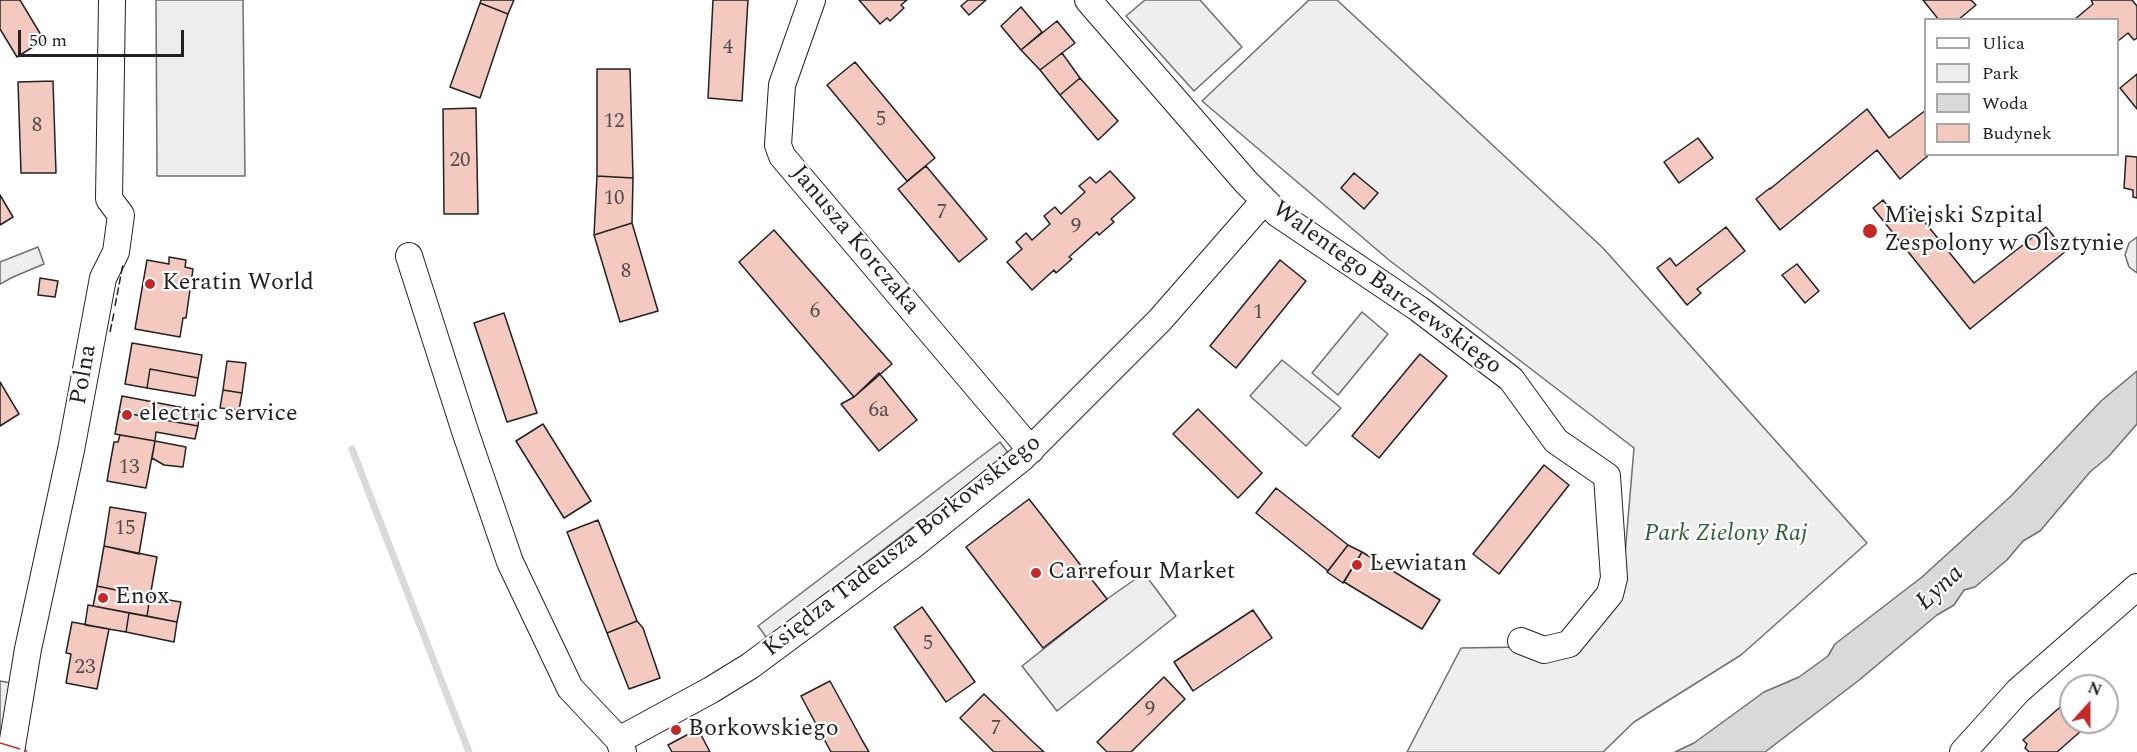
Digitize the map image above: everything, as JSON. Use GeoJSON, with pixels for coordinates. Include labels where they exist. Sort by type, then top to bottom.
{"type":"FeatureCollection","features":[{"type":"Feature","properties":{"kind":"street","name":"Polna"},"geometry":{"type":"LineString","coordinates":[[11,752],[28,649],[71,450],[102,278],[116,252],[121,215],[109,200],[112,0]]}},
{"type":"Feature","properties":{"kind":"street","name":"Janusza Korczaka"},"geometry":{"type":"LineString","coordinates":[[812,0],[782,85],[778,145],[782,156],[1031,450]]}},
{"type":"Feature","properties":{"kind":"street","name":"Walentego Barczewskiego"},"geometry":{"type":"LineString","coordinates":[[1088,0],[1264,201],[1278,214],[1419,309],[1511,379],[1556,441],[1607,476],[1614,578],[1610,594],[1569,644],[1544,650],[1521,641]]}},
{"type":"Feature","properties":{"kind":"street","name":"Księdza Tadeusza Borkowskiego"},"geometry":{"type":"LineString","coordinates":[[621,746],[750,666],[912,546],[1031,450],[1160,320],[1264,201]]}},
{"type":"Feature","properties":{"kind":"street"},"geometry":{"type":"LineString","coordinates":[[409,256],[465,432],[510,562],[570,688],[621,746]]}},
{"type":"Feature","properties":{"kind":"street"},"geometry":{"type":"LineString","coordinates":[[1963,752],[2018,691],[2137,587]]}},
{"type":"Feature","properties":{"kind":"green space"},"geometry":{"type":"Polygon","coordinates":[[[1145,0],[1200,0],[1242,47],[1194,91],[1126,16],[1145,0]]]}},
{"type":"Feature","properties":{"kind":"green space","name":"Park Zielony Raj"},"geometry":{"type":"Polygon","coordinates":[[[1309,0],[1337,0],[1603,248],[1867,543],[1741,655],[1634,722],[1603,752],[1407,752],[1461,648],[1582,646],[1623,578],[1634,448],[1389,260],[1202,101],[1309,0]]]}},
{"type":"Feature","properties":{"kind":"green space"},"geometry":{"type":"Polygon","coordinates":[[[2137,237],[2137,273],[2129,267],[2125,255],[2129,243],[2137,237]]]}},
{"type":"Feature","properties":{"kind":"green space"},"geometry":{"type":"Polygon","coordinates":[[[1362,312],[1388,334],[1338,395],[1312,373],[1362,312]]]}},
{"type":"Feature","properties":{"kind":"shaded area"},"geometry":{"type":"Polygon","coordinates":[[[156,0],[243,0],[245,176],[157,176],[156,0]]]}},
{"type":"Feature","properties":{"kind":"shaded area"},"geometry":{"type":"Polygon","coordinates":[[[38,247],[44,264],[0,284],[0,262],[38,247]]]}},
{"type":"Feature","properties":{"kind":"shaded area"},"geometry":{"type":"Polygon","coordinates":[[[1282,360],[1341,408],[1306,446],[1250,396],[1282,360]]]}},
{"type":"Feature","properties":{"kind":"shaded area"},"geometry":{"type":"Polygon","coordinates":[[[1000,442],[1009,454],[767,638],[758,626],[1000,442]]]}},
{"type":"Feature","properties":{"kind":"shaded area"},"geometry":{"type":"Polygon","coordinates":[[[1144,573],[1176,616],[1057,711],[1022,666],[1144,573]]]}},
{"type":"Feature","properties":{"kind":"shaded area"},"geometry":{"type":"Polygon","coordinates":[[[0,681],[11,683],[0,740],[0,681]]]}},
{"type":"Feature","properties":{"kind":"water","name":"Łyna"},"geometry":{"type":"Polygon","coordinates":[[[2137,371],[2137,424],[2108,457],[2090,472],[2040,531],[2023,541],[2007,560],[1975,587],[1964,590],[1954,605],[1937,615],[1858,681],[1765,752],[1675,752],[1694,743],[1764,692],[1799,677],[1828,656],[1835,644],[1922,577],[2011,496],[2101,401],[2137,371]]]}},
{"type":"Feature","properties":{"kind":"building"},"geometry":{"type":"Polygon","coordinates":[[[0,0],[20,0],[44,40],[17,57],[0,29],[0,0]]]}},
{"type":"Feature","properties":{"kind":"building"},"geometry":{"type":"Polygon","coordinates":[[[481,0],[514,0],[508,14],[480,3],[481,0]]]}},
{"type":"Feature","properties":{"kind":"building"},"geometry":{"type":"Polygon","coordinates":[[[713,0],[748,0],[742,101],[708,98],[713,0]]]}},
{"type":"Feature","properties":{"kind":"building"},"geometry":{"type":"Polygon","coordinates":[[[859,0],[907,0],[901,5],[904,8],[890,21],[887,18],[880,24],[859,0]]]}},
{"type":"Feature","properties":{"kind":"building"},"geometry":{"type":"Polygon","coordinates":[[[968,0],[986,0],[969,15],[961,6],[968,0]]]}},
{"type":"Feature","properties":{"kind":"building"},"geometry":{"type":"Polygon","coordinates":[[[1923,0],[1971,0],[1976,5],[1960,18],[1937,18],[1923,0]]]}},
{"type":"Feature","properties":{"kind":"building"},"geometry":{"type":"Polygon","coordinates":[[[2091,0],[2132,0],[2137,6],[2137,38],[2134,40],[2128,33],[2119,40],[2119,18],[2076,18],[2093,4],[2091,0]]]}},
{"type":"Feature","properties":{"kind":"building"},"geometry":{"type":"Polygon","coordinates":[[[480,3],[508,14],[480,98],[450,87],[480,3]]]}},
{"type":"Feature","properties":{"kind":"building"},"geometry":{"type":"Polygon","coordinates":[[[1021,7],[1042,32],[1021,50],[1001,26],[1021,7]]]}},
{"type":"Feature","properties":{"kind":"building"},"geometry":{"type":"Polygon","coordinates":[[[1057,21],[1075,43],[1040,70],[1021,50],[1057,21]]]}},
{"type":"Feature","properties":{"kind":"building"},"geometry":{"type":"Polygon","coordinates":[[[1062,53],[1080,78],[1060,95],[1040,70],[1062,53]]]}},
{"type":"Feature","properties":{"kind":"building"},"geometry":{"type":"Polygon","coordinates":[[[855,62],[935,158],[907,181],[827,85],[855,62]]]}},
{"type":"Feature","properties":{"kind":"building"},"geometry":{"type":"Polygon","coordinates":[[[597,69],[630,69],[633,178],[597,176],[597,69]]]}},
{"type":"Feature","properties":{"kind":"building"},"geometry":{"type":"Polygon","coordinates":[[[2137,74],[2137,109],[2120,88],[2137,74]]]}},
{"type":"Feature","properties":{"kind":"building"},"geometry":{"type":"Polygon","coordinates":[[[1080,78],[1118,121],[1098,140],[1060,95],[1080,78]]]}},
{"type":"Feature","properties":{"kind":"building"},"geometry":{"type":"Polygon","coordinates":[[[53,81],[56,173],[21,173],[18,82],[53,81]]]}},
{"type":"Feature","properties":{"kind":"building"},"geometry":{"type":"Polygon","coordinates":[[[476,108],[478,214],[444,214],[443,109],[476,108]]]}},
{"type":"Feature","properties":{"kind":"building"},"geometry":{"type":"Polygon","coordinates":[[[1867,109],[1889,138],[1924,112],[1924,156],[1928,156],[1900,179],[1877,150],[1780,230],[1756,199],[1867,109]]]}},
{"type":"Feature","properties":{"kind":"building"},"geometry":{"type":"Polygon","coordinates":[[[1698,138],[1713,158],[1679,183],[1664,162],[1698,138]]]}},
{"type":"Feature","properties":{"kind":"building"},"geometry":{"type":"Polygon","coordinates":[[[2126,156],[2137,157],[2137,198],[2133,197],[2133,190],[2124,188],[2126,156]]]}},
{"type":"Feature","properties":{"kind":"building"},"geometry":{"type":"Polygon","coordinates":[[[926,166],[987,239],[959,262],[898,189],[926,166]]]}},
{"type":"Feature","properties":{"kind":"building"},"geometry":{"type":"Polygon","coordinates":[[[1110,171],[1135,198],[1111,219],[1114,222],[1099,235],[1097,232],[1069,257],[1072,259],[1056,273],[1054,270],[1032,290],[1007,262],[1022,249],[1016,242],[1026,233],[1032,240],[1050,224],[1044,216],[1055,207],[1061,214],[1085,192],[1079,186],[1090,177],[1096,183],[1110,171]]]}},
{"type":"Feature","properties":{"kind":"building"},"geometry":{"type":"Polygon","coordinates":[[[1354,173],[1378,193],[1364,209],[1341,188],[1354,173]]]}},
{"type":"Feature","properties":{"kind":"building"},"geometry":{"type":"Polygon","coordinates":[[[597,176],[633,178],[632,223],[594,235],[597,176]]]}},
{"type":"Feature","properties":{"kind":"building"},"geometry":{"type":"Polygon","coordinates":[[[0,195],[13,217],[0,225],[0,195]]]}},
{"type":"Feature","properties":{"kind":"building"},"geometry":{"type":"Polygon","coordinates":[[[1883,200],[1897,218],[1911,205],[1974,283],[2046,227],[2066,251],[1970,329],[1873,208],[1883,200]]]}},
{"type":"Feature","properties":{"kind":"building"},"geometry":{"type":"Polygon","coordinates":[[[632,223],[658,311],[620,322],[594,235],[632,223]]]}},
{"type":"Feature","properties":{"kind":"building"},"geometry":{"type":"Polygon","coordinates":[[[1726,227],[1745,251],[1697,289],[1701,293],[1687,305],[1657,268],[1670,258],[1676,266],[1726,227]]]}},
{"type":"Feature","properties":{"kind":"building"},"geometry":{"type":"Polygon","coordinates":[[[774,230],[892,364],[854,397],[739,262],[774,230]]]}},
{"type":"Feature","properties":{"kind":"building"},"geometry":{"type":"Polygon","coordinates":[[[169,257],[186,260],[185,267],[193,269],[186,318],[183,318],[180,337],[135,329],[147,260],[169,264],[169,257]]]}},
{"type":"Feature","properties":{"kind":"building"},"geometry":{"type":"Polygon","coordinates":[[[1280,260],[1306,281],[1236,368],[1210,346],[1280,260]]]}},
{"type":"Feature","properties":{"kind":"building"},"geometry":{"type":"Polygon","coordinates":[[[1797,264],[1819,291],[1805,303],[1782,275],[1797,264]]]}},
{"type":"Feature","properties":{"kind":"building"},"geometry":{"type":"Polygon","coordinates":[[[40,278],[58,281],[55,297],[38,295],[40,278]]]}},
{"type":"Feature","properties":{"kind":"building"},"geometry":{"type":"Polygon","coordinates":[[[504,313],[537,413],[507,422],[474,323],[504,313]]]}},
{"type":"Feature","properties":{"kind":"building"},"geometry":{"type":"Polygon","coordinates":[[[132,343],[202,355],[198,378],[150,369],[147,388],[125,384],[132,343]]]}},
{"type":"Feature","properties":{"kind":"building"},"geometry":{"type":"Polygon","coordinates":[[[1420,354],[1447,376],[1379,458],[1352,436],[1420,354]]]}},
{"type":"Feature","properties":{"kind":"building"},"geometry":{"type":"Polygon","coordinates":[[[227,361],[246,363],[242,393],[223,390],[227,361]]]}},
{"type":"Feature","properties":{"kind":"building"},"geometry":{"type":"Polygon","coordinates":[[[150,369],[198,378],[195,396],[147,388],[150,369]]]}},
{"type":"Feature","properties":{"kind":"building"},"geometry":{"type":"Polygon","coordinates":[[[879,373],[917,420],[879,451],[841,404],[854,397],[879,373]]]}},
{"type":"Feature","properties":{"kind":"building"},"geometry":{"type":"Polygon","coordinates":[[[0,382],[19,414],[0,426],[0,382]]]}},
{"type":"Feature","properties":{"kind":"building"},"geometry":{"type":"Polygon","coordinates":[[[223,390],[242,393],[239,410],[220,408],[223,390]]]}},
{"type":"Feature","properties":{"kind":"building"},"geometry":{"type":"Polygon","coordinates":[[[122,396],[200,411],[198,426],[119,412],[122,396]]]}},
{"type":"Feature","properties":{"kind":"building"},"geometry":{"type":"Polygon","coordinates":[[[1198,409],[1262,473],[1238,498],[1173,434],[1198,409]]]}},
{"type":"Feature","properties":{"kind":"building"},"geometry":{"type":"Polygon","coordinates":[[[119,412],[198,426],[195,439],[156,432],[155,441],[115,434],[119,412]]]}},
{"type":"Feature","properties":{"kind":"building"},"geometry":{"type":"Polygon","coordinates":[[[543,424],[591,501],[564,518],[516,441],[543,424]]]}},
{"type":"Feature","properties":{"kind":"building"},"geometry":{"type":"Polygon","coordinates":[[[120,435],[155,441],[146,488],[107,481],[114,442],[118,442],[120,435]]]}},
{"type":"Feature","properties":{"kind":"building"},"geometry":{"type":"Polygon","coordinates":[[[155,441],[186,447],[183,467],[164,465],[152,458],[155,441]]]}},
{"type":"Feature","properties":{"kind":"building"},"geometry":{"type":"Polygon","coordinates":[[[1544,465],[1569,485],[1499,574],[1473,554],[1544,465]]]}},
{"type":"Feature","properties":{"kind":"building"},"geometry":{"type":"Polygon","coordinates":[[[1276,488],[1348,545],[1328,571],[1256,513],[1276,488]]]}},
{"type":"Feature","properties":{"kind":"building","name":"Carrefour Market"},"geometry":{"type":"Polygon","coordinates":[[[1029,499],[1107,599],[1043,648],[966,547],[1029,499]]]}},
{"type":"Feature","properties":{"kind":"building"},"geometry":{"type":"Polygon","coordinates":[[[110,507],[146,513],[139,554],[104,546],[110,507]]]}},
{"type":"Feature","properties":{"kind":"building"},"geometry":{"type":"Polygon","coordinates":[[[598,520],[637,621],[607,633],[567,532],[598,520]]]}},
{"type":"Feature","properties":{"kind":"building"},"geometry":{"type":"Polygon","coordinates":[[[1348,545],[1362,552],[1343,583],[1327,572],[1348,545]]]}},
{"type":"Feature","properties":{"kind":"building"},"geometry":{"type":"Polygon","coordinates":[[[104,546],[157,557],[150,597],[97,586],[104,546]]]}},
{"type":"Feature","properties":{"kind":"building"},"geometry":{"type":"Polygon","coordinates":[[[1362,552],[1440,600],[1422,629],[1344,582],[1362,552]]]}},
{"type":"Feature","properties":{"kind":"building"},"geometry":{"type":"Polygon","coordinates":[[[97,586],[150,597],[147,616],[93,606],[97,586]]]}},
{"type":"Feature","properties":{"kind":"building"},"geometry":{"type":"Polygon","coordinates":[[[150,597],[181,602],[177,622],[147,616],[150,597]]]}},
{"type":"Feature","properties":{"kind":"building"},"geometry":{"type":"Polygon","coordinates":[[[88,605],[129,613],[126,632],[85,625],[88,605]]]}},
{"type":"Feature","properties":{"kind":"building"},"geometry":{"type":"Polygon","coordinates":[[[922,607],[975,682],[946,702],[894,627],[922,607]]]}},
{"type":"Feature","properties":{"kind":"building"},"geometry":{"type":"Polygon","coordinates":[[[1253,610],[1272,638],[1193,691],[1174,662],[1253,610]]]}},
{"type":"Feature","properties":{"kind":"building"},"geometry":{"type":"Polygon","coordinates":[[[129,613],[177,622],[174,642],[126,632],[129,613]]]}},
{"type":"Feature","properties":{"kind":"building"},"geometry":{"type":"Polygon","coordinates":[[[637,621],[643,628],[660,678],[629,689],[607,633],[637,621]]]}},
{"type":"Feature","properties":{"kind":"building"},"geometry":{"type":"Polygon","coordinates":[[[72,622],[109,629],[97,689],[66,683],[71,654],[66,653],[72,622]]]}},
{"type":"Feature","properties":{"kind":"building"},"geometry":{"type":"Polygon","coordinates":[[[1164,677],[1185,699],[1131,752],[1107,752],[1097,742],[1164,677]]]}},
{"type":"Feature","properties":{"kind":"building"},"geometry":{"type":"Polygon","coordinates":[[[830,681],[869,752],[831,752],[801,696],[830,681]]]}},
{"type":"Feature","properties":{"kind":"building"},"geometry":{"type":"Polygon","coordinates":[[[984,694],[1044,752],[994,752],[960,718],[984,694]]]}},
{"type":"Feature","properties":{"kind":"building"},"geometry":{"type":"Polygon","coordinates":[[[2059,708],[2059,734],[2078,734],[2057,752],[2029,752],[2023,740],[2059,708]]]}},
{"type":"Feature","properties":{"kind":"building"},"geometry":{"type":"Polygon","coordinates":[[[698,729],[710,752],[672,752],[668,745],[698,729]]]}},
{"type":"Feature","properties":{"kind":"waterway"},"geometry":{"type":"LineString","coordinates":[[352,449],[469,752]]}},
{"type":"Feature","properties":{"kind":"fence"},"geometry":{"type":"LineString","coordinates":[[115,306],[123,264]]}},
{"type":"Feature","properties":{"kind":"fence"},"geometry":{"type":"LineString","coordinates":[[110,332],[114,313]]}},
{"type":"Feature","properties":{"kind":"power"},"geometry":{"type":"LineString","coordinates":[[0,743],[30,752]]}},
{"type":"Feature","properties":{"kind":"place","name":"Miejski Szpital Zespolony w Olsztynie"},"geometry":{"type":"Point","coordinates":[1870,231]}},
{"type":"Feature","properties":{"kind":"place","name":"Keratin World"},"geometry":{"type":"Point","coordinates":[150,284]}},
{"type":"Feature","properties":{"kind":"place","name":"electric service"},"geometry":{"type":"Point","coordinates":[127,415]}},
{"type":"Feature","properties":{"kind":"place","name":"Lewiatan"},"geometry":{"type":"Point","coordinates":[1357,565]}},
{"type":"Feature","properties":{"kind":"place","name":"Carrefour Market"},"geometry":{"type":"Point","coordinates":[1036,573]}},
{"type":"Feature","properties":{"kind":"place","name":"Enox"},"geometry":{"type":"Point","coordinates":[103,598]}},
{"type":"Feature","properties":{"kind":"place","name":"Borkowskiego"},"geometry":{"type":"Point","coordinates":[676,730]}}]}
